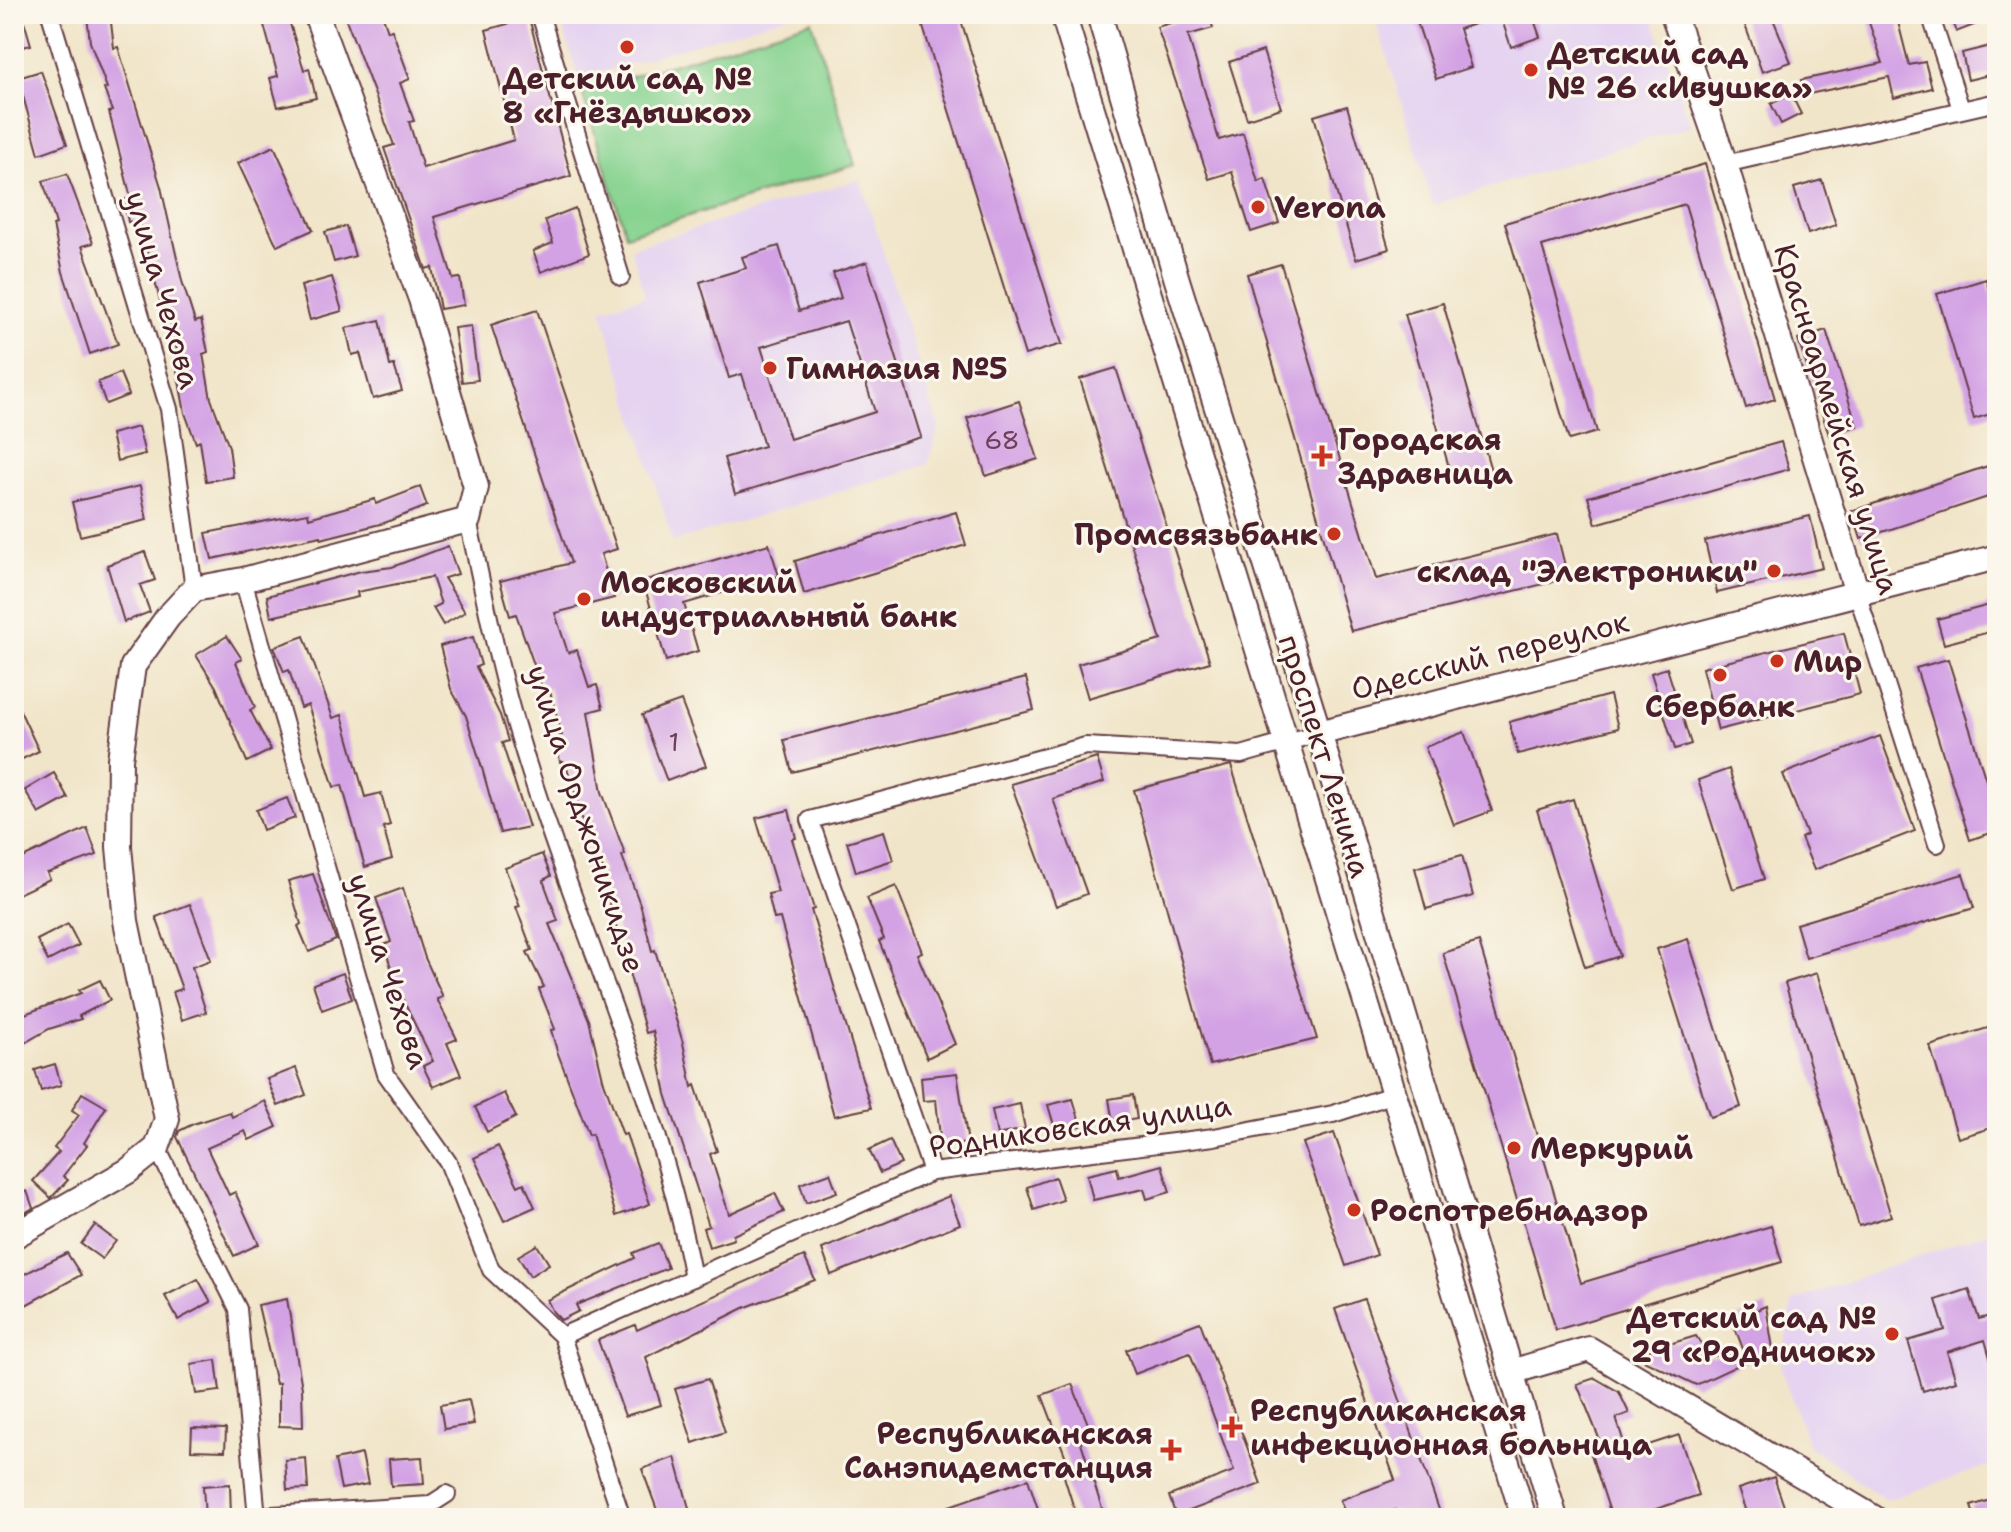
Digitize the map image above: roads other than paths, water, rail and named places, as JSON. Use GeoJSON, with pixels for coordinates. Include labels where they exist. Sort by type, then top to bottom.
{"type":"FeatureCollection","features":[{"type":"Feature","properties":{"kind":"street","name":"улица Чехова"},"geometry":{"type":"LineString","coordinates":[[50,14],[169,409],[194,589]]}},
{"type":"Feature","properties":{"kind":"street","name":"улица Орджоникидзе"},"geometry":{"type":"LineString","coordinates":[[316,14],[421,299],[476,487],[468,520],[519,739],[610,993],[683,1227],[693,1278]]}},
{"type":"Feature","properties":{"kind":"street"},"geometry":{"type":"LineString","coordinates":[[540,14],[621,277]]}},
{"type":"Feature","properties":{"kind":"street","name":"проспект Ленина"},"geometry":{"type":"LineString","coordinates":[[1063,14],[1524,1518]]}},
{"type":"Feature","properties":{"kind":"street","name":"проспект Ленина"},"geometry":{"type":"LineString","coordinates":[[1099,14],[1177,280],[1319,733],[1555,1518]]}},
{"type":"Feature","properties":{"kind":"street","name":"Красноармейская улица"},"geometry":{"type":"LineString","coordinates":[[1673,14],[1725,164],[1937,844]]}},
{"type":"Feature","properties":{"kind":"street"},"geometry":{"type":"LineString","coordinates":[[1930,14],[1961,109]]}},
{"type":"Feature","properties":{"kind":"street"},"geometry":{"type":"LineString","coordinates":[[1725,164],[1997,102]]}},
{"type":"Feature","properties":{"kind":"street"},"geometry":{"type":"LineString","coordinates":[[14,1236],[128,1171],[157,1148],[167,1119],[126,921],[119,847],[120,759],[133,666],[168,617],[194,589],[243,580],[468,520]]}},
{"type":"Feature","properties":{"kind":"street","name":"Одесский переулок"},"geometry":{"type":"LineString","coordinates":[[932,1172],[810,820],[1086,746],[1241,755],[1997,557]]}},
{"type":"Feature","properties":{"kind":"street","name":"улица Чехова"},"geometry":{"type":"LineString","coordinates":[[243,580],[386,1074],[448,1162],[491,1270],[562,1336],[622,1518]]}},
{"type":"Feature","properties":{"kind":"street","name":"Родниковская улица"},"geometry":{"type":"LineString","coordinates":[[562,1336],[932,1172],[1214,1137],[1333,1114],[1395,1094]]}},
{"type":"Feature","properties":{"kind":"street"},"geometry":{"type":"LineString","coordinates":[[157,1148],[238,1309],[257,1517],[430,1505],[447,1494]]}},
{"type":"Feature","properties":{"kind":"street"},"geometry":{"type":"LineString","coordinates":[[1511,1372],[1589,1349],[1874,1518]]}},
{"type":"Feature","properties":{"kind":"place","name":"Детский сад № 8 «Гнёздышко»"},"geometry":{"type":"Point","coordinates":[627,47]}},
{"type":"Feature","properties":{"kind":"place","name":"Детский сад № 26 «Ивушка»"},"geometry":{"type":"Point","coordinates":[1531,70]}},
{"type":"Feature","properties":{"kind":"place","name":"Verona"},"geometry":{"type":"Point","coordinates":[1258,207]}},
{"type":"Feature","properties":{"kind":"place","name":"Гимназия №5"},"geometry":{"type":"Point","coordinates":[770,368]}},
{"type":"Feature","properties":{"kind":"place","name":"Городская Здравница"},"geometry":{"type":"Point","coordinates":[1322,456]}},
{"type":"Feature","properties":{"kind":"place","name":"Промсвязьбанк"},"geometry":{"type":"Point","coordinates":[1334,534]}},
{"type":"Feature","properties":{"kind":"place","name":"склад \"Электроники\""},"geometry":{"type":"Point","coordinates":[1774,571]}},
{"type":"Feature","properties":{"kind":"place","name":"Московский индустриальный банк"},"geometry":{"type":"Point","coordinates":[584,599]}},
{"type":"Feature","properties":{"kind":"place","name":"Мир"},"geometry":{"type":"Point","coordinates":[1777,661]}},
{"type":"Feature","properties":{"kind":"place","name":"Сбербанк"},"geometry":{"type":"Point","coordinates":[1720,675]}},
{"type":"Feature","properties":{"kind":"place","name":"Меркурий"},"geometry":{"type":"Point","coordinates":[1514,1148]}},
{"type":"Feature","properties":{"kind":"place","name":"Роспотребнадзор"},"geometry":{"type":"Point","coordinates":[1354,1210]}},
{"type":"Feature","properties":{"kind":"place","name":"Детский сад № 29 «Родничок»"},"geometry":{"type":"Point","coordinates":[1892,1334]}},
{"type":"Feature","properties":{"kind":"place","name":"Республиканская инфекционная больница"},"geometry":{"type":"Point","coordinates":[1232,1427]}},
{"type":"Feature","properties":{"kind":"place","name":"Республиканская Санэпидемстанция"},"geometry":{"type":"Point","coordinates":[1171,1450]}}]}
